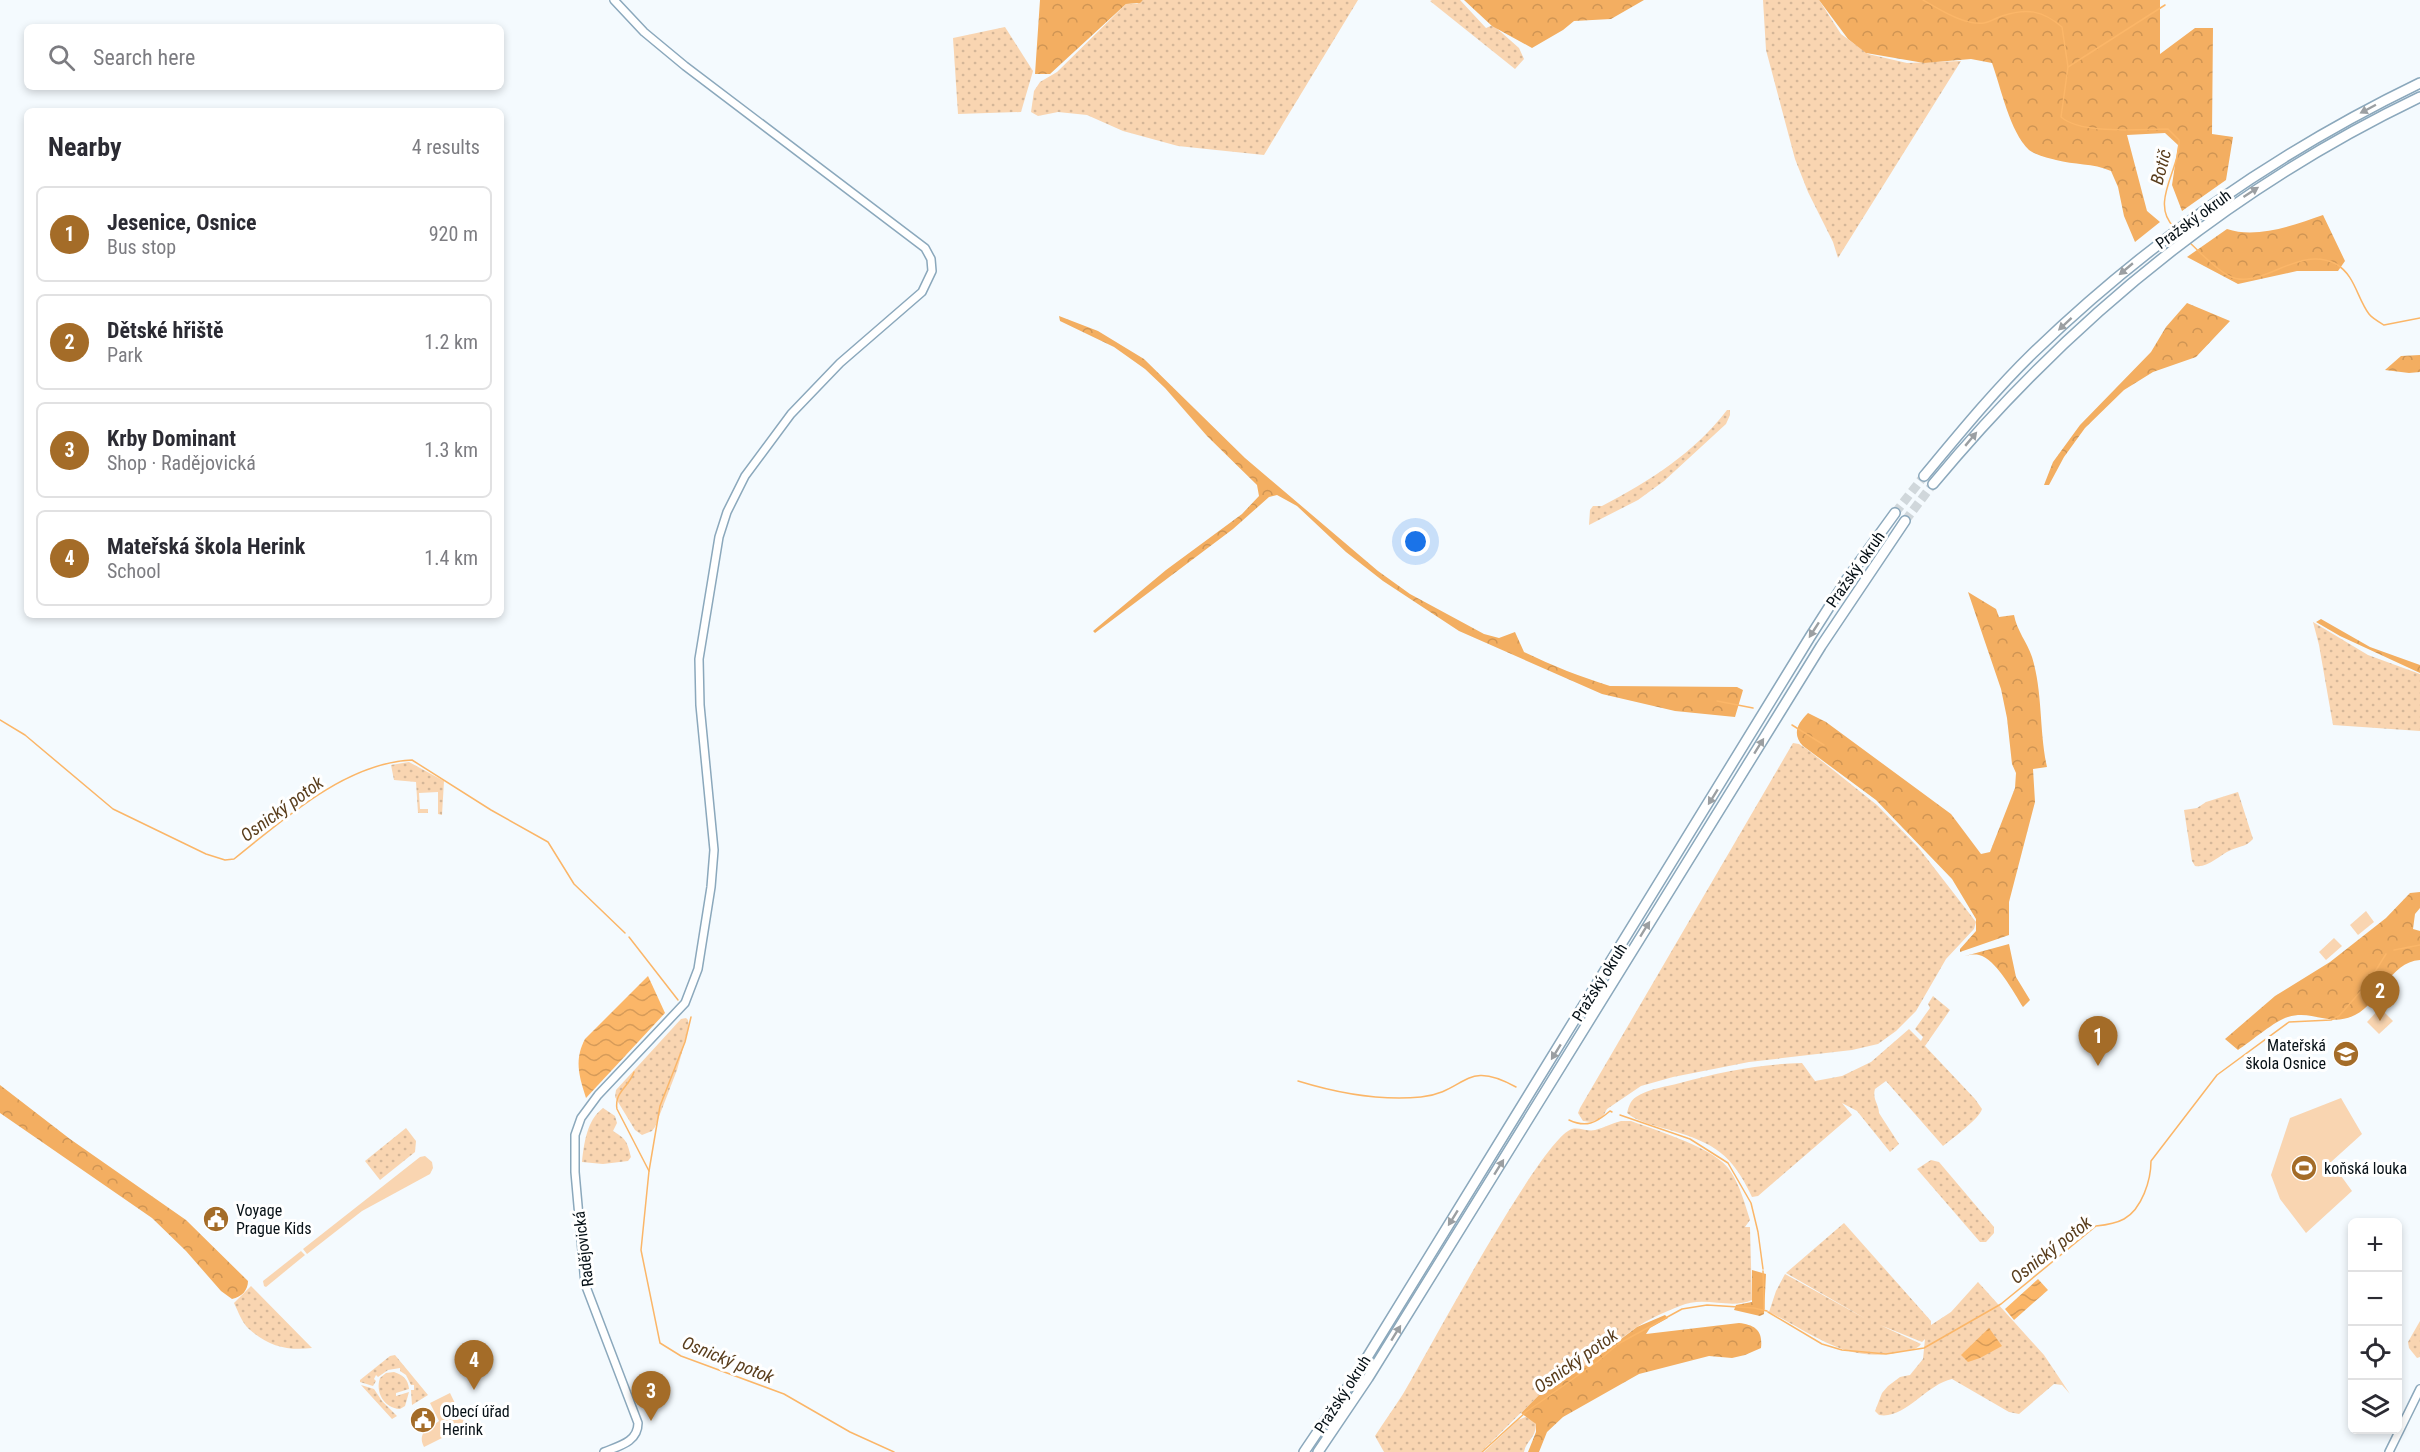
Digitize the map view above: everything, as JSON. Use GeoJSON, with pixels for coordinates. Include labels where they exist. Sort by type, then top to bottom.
{"type":"FeatureCollection","features":[{"type":"Feature","properties":{"kind":"highway","name":"Pražský okruh"},"geometry":{"type":"LineString","coordinates":[[1924,476],[1965,426],[2025,362],[2145,254],[2269,166],[2342,123],[2420,83]]}},
{"type":"Feature","properties":{"kind":"highway","name":"Pražský okruh"},"geometry":{"type":"LineString","coordinates":[[1933,484],[1975,433],[2034,370],[2082,324],[2153,264],[2211,220],[2275,177],[2357,128],[2420,96]]}},
{"type":"Feature","properties":{"kind":"highway","name":"Pražský okruh"},"geometry":{"type":"LineString","coordinates":[[1304,1452],[1360,1369],[1810,637],[1847,579],[1895,513]]}},
{"type":"Feature","properties":{"kind":"highway","name":"Pražský okruh"},"geometry":{"type":"LineString","coordinates":[[1318,1452],[1381,1358],[1821,646],[1905,521]]}},
{"type":"Feature","properties":{"kind":"street","name":"Radějovická"},"geometry":{"type":"LineString","coordinates":[[604,1452],[631,1440],[638,1427],[585,1284],[574,1144],[581,1118],[598,1095],[685,1003],[698,969],[711,887],[714,850],[700,705],[699,659],[719,537],[727,512],[746,476],[791,414],[840,363],[922,292],[932,271],[931,260],[925,248],[686,66],[644,32],[614,0]]}},
{"type":"Feature","properties":{"kind":"street"},"geometry":{"type":"LineString","coordinates":[[2389,1452],[2420,1389]]}},
{"type":"Feature","properties":{"kind":"shaded area"},"geometry":{"type":"Polygon","coordinates":[[[1143,0],[1358,0],[1264,155],[1178,146],[1123,131],[1087,115],[1058,112],[1038,116],[1031,112],[1034,91],[1040,82],[1057,72],[1126,4],[1137,4],[1143,0]]]}},
{"type":"Feature","properties":{"kind":"shaded area"},"geometry":{"type":"Polygon","coordinates":[[[1460,0],[1486,28],[1493,25],[1519,48],[1524,59],[1515,69],[1430,1],[1460,0]]]}},
{"type":"Feature","properties":{"kind":"shaded area"},"geometry":{"type":"Polygon","coordinates":[[[1763,0],[1819,0],[1841,34],[1868,54],[1907,63],[1961,61],[1838,258],[1795,159],[1766,50],[1763,0]]]}},
{"type":"Feature","properties":{"kind":"shaded area"},"geometry":{"type":"Polygon","coordinates":[[[1005,27],[1033,71],[1021,112],[958,114],[953,38],[1005,27]]]}},
{"type":"Feature","properties":{"kind":"shaded area"},"geometry":{"type":"Polygon","coordinates":[[[1727,410],[1730,410],[1730,415],[1726,424],[1664,481],[1638,500],[1589,525],[1590,510],[1593,506],[1602,506],[1670,465],[1700,440],[1727,410]]]}},
{"type":"Feature","properties":{"kind":"shaded area"},"geometry":{"type":"Polygon","coordinates":[[[2313,622],[2368,655],[2420,674],[2420,731],[2333,725],[2313,622]]]}},
{"type":"Feature","properties":{"kind":"shaded area"},"geometry":{"type":"Polygon","coordinates":[[[1793,743],[1808,750],[1877,805],[1918,847],[1976,922],[1974,929],[1946,959],[1916,1011],[1896,1031],[1878,1044],[1852,1050],[1749,1062],[1673,1077],[1641,1086],[1607,1109],[1602,1118],[1591,1122],[1583,1121],[1578,1113],[1580,1108],[1793,743]]]}},
{"type":"Feature","properties":{"kind":"shaded area"},"geometry":{"type":"Polygon","coordinates":[[[409,762],[444,781],[442,815],[438,814],[438,792],[419,793],[420,809],[428,809],[428,813],[418,813],[416,782],[394,780],[391,765],[409,762]]]}},
{"type":"Feature","properties":{"kind":"shaded area"},"geometry":{"type":"Polygon","coordinates":[[[2238,792],[2253,839],[2209,863],[2195,866],[2192,861],[2184,810],[2197,808],[2206,802],[2238,792]]]}},
{"type":"Feature","properties":{"kind":"shaded area"},"geometry":{"type":"Polygon","coordinates":[[[2366,911],[2374,922],[2358,935],[2350,925],[2366,911]]]}},
{"type":"Feature","properties":{"kind":"shaded area"},"geometry":{"type":"Polygon","coordinates":[[[2334,938],[2342,946],[2326,960],[2319,952],[2334,938]]]}},
{"type":"Feature","properties":{"kind":"shaded area"},"geometry":{"type":"Polygon","coordinates":[[[1933,996],[1950,1010],[1925,1046],[1982,1109],[1971,1123],[1943,1146],[1886,1081],[1875,1089],[1874,1096],[1879,1113],[1899,1144],[1890,1152],[1857,1111],[1842,1103],[1852,1115],[1758,1196],[1752,1197],[1737,1170],[1720,1152],[1699,1140],[1642,1121],[1627,1113],[1632,1100],[1646,1092],[1740,1069],[1802,1063],[1815,1081],[1842,1076],[1871,1062],[1909,1029],[1921,1041],[1923,1037],[1915,1029],[1930,1008],[1928,1004],[1933,996]]]}},
{"type":"Feature","properties":{"kind":"shaded area"},"geometry":{"type":"Polygon","coordinates":[[[2380,1008],[2393,1021],[2379,1034],[2367,1022],[2380,1008]]]}},
{"type":"Feature","properties":{"kind":"shaded area"},"geometry":{"type":"Polygon","coordinates":[[[686,1018],[689,1027],[677,1070],[655,1127],[652,1131],[642,1135],[635,1130],[615,1097],[616,1090],[681,1019],[686,1018]]]}},
{"type":"Feature","properties":{"kind":"shaded area","name":"koňská louka"},"geometry":{"type":"Polygon","coordinates":[[[2341,1098],[2362,1134],[2331,1162],[2352,1191],[2306,1233],[2280,1199],[2271,1175],[2290,1118],[2341,1098]]]}},
{"type":"Feature","properties":{"kind":"shaded area"},"geometry":{"type":"Polygon","coordinates":[[[603,1108],[615,1116],[617,1123],[613,1131],[627,1144],[631,1157],[628,1161],[603,1164],[582,1162],[590,1125],[603,1108]]]}},
{"type":"Feature","properties":{"kind":"shaded area"},"geometry":{"type":"Polygon","coordinates":[[[1621,1121],[1631,1121],[1700,1148],[1724,1163],[1731,1172],[1740,1189],[1750,1220],[1745,1227],[1750,1227],[1752,1300],[1735,1304],[1689,1303],[1645,1322],[1578,1371],[1543,1391],[1481,1452],[1384,1452],[1375,1436],[1403,1394],[1485,1250],[1536,1168],[1557,1141],[1572,1129],[1592,1130],[1621,1121]]]}},
{"type":"Feature","properties":{"kind":"shaded area"},"geometry":{"type":"Polygon","coordinates":[[[406,1128],[416,1141],[415,1152],[380,1180],[365,1161],[406,1128]]]}},
{"type":"Feature","properties":{"kind":"shaded area"},"geometry":{"type":"Polygon","coordinates":[[[425,1156],[432,1162],[433,1168],[430,1174],[362,1211],[307,1254],[303,1249],[420,1157],[425,1156]]]}},
{"type":"Feature","properties":{"kind":"shaded area"},"geometry":{"type":"Polygon","coordinates":[[[1931,1160],[1939,1162],[1994,1227],[1994,1233],[1986,1242],[1980,1242],[1917,1169],[1931,1160]]]}},
{"type":"Feature","properties":{"kind":"shaded area"},"geometry":{"type":"Polygon","coordinates":[[[1844,1223],[1931,1321],[1931,1325],[1951,1312],[1978,1282],[2044,1355],[2070,1394],[2062,1385],[2054,1384],[2019,1414],[2009,1412],[1952,1379],[1934,1387],[1897,1412],[1879,1415],[1875,1411],[1882,1393],[1900,1377],[1910,1375],[1923,1359],[1925,1339],[1922,1342],[1880,1325],[1921,1344],[1915,1349],[1900,1352],[1881,1355],[1863,1354],[1831,1345],[1769,1312],[1785,1274],[1866,1319],[1786,1273],[1844,1223]]]}},
{"type":"Feature","properties":{"kind":"shaded area"},"geometry":{"type":"Polygon","coordinates":[[[301,1251],[305,1255],[266,1287],[264,1286],[263,1281],[301,1251]]]}},
{"type":"Feature","properties":{"kind":"shaded area"},"geometry":{"type":"Polygon","coordinates":[[[251,1286],[312,1348],[294,1349],[278,1346],[263,1340],[247,1326],[234,1303],[251,1286]]]}},
{"type":"Feature","properties":{"kind":"shaded area"},"geometry":{"type":"Polygon","coordinates":[[[2420,1321],[2420,1357],[2417,1358],[2409,1348],[2408,1342],[2420,1321]]]}},
{"type":"Feature","properties":{"kind":"shaded area"},"geometry":{"type":"Polygon","coordinates":[[[395,1355],[428,1395],[412,1405],[411,1390],[414,1390],[414,1385],[411,1385],[400,1368],[388,1370],[378,1377],[376,1375],[373,1386],[360,1382],[390,1356],[395,1355]]]}},
{"type":"Feature","properties":{"kind":"shaded area"},"geometry":{"type":"Polygon","coordinates":[[[394,1372],[404,1378],[409,1389],[396,1393],[396,1396],[409,1392],[405,1406],[400,1409],[389,1406],[382,1398],[379,1389],[380,1378],[386,1373],[394,1372]]]}},
{"type":"Feature","properties":{"kind":"shaded area"},"geometry":{"type":"Polygon","coordinates":[[[361,1385],[374,1389],[397,1416],[392,1419],[361,1385]]]}},
{"type":"Feature","properties":{"kind":"shaded area"},"geometry":{"type":"Polygon","coordinates":[[[450,1393],[466,1426],[424,1447],[423,1434],[439,1421],[430,1403],[450,1393]]]}},
{"type":"Feature","properties":{"kind":"shaded area"},"geometry":{"type":"Polygon","coordinates":[[[1528,1416],[1536,1424],[1536,1429],[1524,1452],[1484,1452],[1518,1420],[1528,1416]]]}},
{"type":"Feature","properties":{"kind":"green space"},"geometry":{"type":"Polygon","coordinates":[[[1040,0],[1143,0],[1140,3],[1126,4],[1050,74],[1035,74],[1040,0]]]}},
{"type":"Feature","properties":{"kind":"green space"},"geometry":{"type":"Polygon","coordinates":[[[1464,0],[1644,0],[1611,19],[1574,21],[1532,48],[1492,26],[1464,0]]]}},
{"type":"Feature","properties":{"kind":"green space"},"geometry":{"type":"Polygon","coordinates":[[[1819,0],[2160,0],[2160,54],[2195,28],[2213,28],[2212,134],[2233,137],[2226,180],[2182,211],[2172,185],[2178,145],[2165,133],[2127,135],[2147,211],[2160,222],[2135,242],[2124,216],[2118,187],[2111,171],[2042,156],[2029,150],[2022,142],[2011,121],[1992,63],[1971,59],[1924,63],[1866,53],[1848,39],[1819,0]]]}},
{"type":"Feature","properties":{"kind":"green space"},"geometry":{"type":"Polygon","coordinates":[[[2323,215],[2345,261],[2338,271],[2297,271],[2238,284],[2187,257],[2227,229],[2239,232],[2263,232],[2323,215]]]}},
{"type":"Feature","properties":{"kind":"green space"},"geometry":{"type":"Polygon","coordinates":[[[2187,303],[2230,321],[2196,357],[2153,372],[2124,390],[2085,428],[2064,457],[2049,485],[2044,485],[2053,462],[2080,425],[2151,352],[2166,327],[2187,303]]]}},
{"type":"Feature","properties":{"kind":"green space"},"geometry":{"type":"Polygon","coordinates":[[[1059,316],[1098,331],[1144,359],[1245,458],[1378,571],[1410,594],[1484,634],[1499,638],[1515,632],[1524,652],[1567,671],[1610,686],[1737,687],[1743,690],[1735,717],[1675,711],[1602,694],[1459,631],[1383,581],[1346,552],[1297,506],[1277,495],[1269,497],[1233,529],[1095,633],[1093,631],[1166,570],[1242,514],[1259,496],[1257,485],[1207,436],[1145,369],[1114,347],[1060,321],[1059,316]]]}},
{"type":"Feature","properties":{"kind":"green space"},"geometry":{"type":"Polygon","coordinates":[[[2420,355],[2420,372],[2385,370],[2401,356],[2420,355]]]}},
{"type":"Feature","properties":{"kind":"green space"},"geometry":{"type":"Polygon","coordinates":[[[1968,592],[1996,609],[1999,617],[2014,615],[2032,657],[2047,767],[2033,769],[2035,802],[2009,902],[2009,935],[1960,952],[1960,949],[1976,931],[1976,919],[1952,879],[1876,800],[1803,746],[1797,729],[1808,713],[1826,722],[1951,814],[1981,854],[1990,852],[2015,788],[2016,773],[2012,764],[2001,689],[1968,592]]]}},
{"type":"Feature","properties":{"kind":"green space"},"geometry":{"type":"Polygon","coordinates":[[[2321,619],[2370,647],[2420,665],[2420,673],[2340,636],[2316,622],[2321,619]]]}},
{"type":"Feature","properties":{"kind":"green space"},"geometry":{"type":"Polygon","coordinates":[[[2420,892],[2420,908],[2415,914],[2413,929],[2420,931],[2420,960],[2409,962],[2392,975],[2364,1009],[2355,1015],[2337,1020],[2305,1015],[2288,1017],[2238,1050],[2225,1039],[2275,996],[2330,962],[2386,918],[2410,893],[2420,892]]]}},
{"type":"Feature","properties":{"kind":"green space"},"geometry":{"type":"Polygon","coordinates":[[[2009,944],[2016,977],[2030,1000],[2023,1007],[1992,963],[1979,955],[1965,956],[2009,944]]]}},
{"type":"Feature","properties":{"kind":"green space"},"geometry":{"type":"Polygon","coordinates":[[[0,1085],[70,1139],[186,1220],[248,1281],[244,1293],[232,1299],[221,1291],[186,1251],[152,1218],[0,1113],[0,1085]]]}},
{"type":"Feature","properties":{"kind":"green space"},"geometry":{"type":"Polygon","coordinates":[[[1752,1270],[1766,1274],[1764,1314],[1760,1316],[1734,1310],[1736,1305],[1752,1302],[1752,1270]]]}},
{"type":"Feature","properties":{"kind":"green space"},"geometry":{"type":"Polygon","coordinates":[[[1665,1315],[1668,1318],[1650,1328],[1646,1334],[1739,1323],[1757,1330],[1761,1337],[1761,1348],[1732,1358],[1709,1356],[1639,1374],[1563,1417],[1547,1432],[1539,1452],[1528,1452],[1536,1432],[1536,1424],[1521,1413],[1543,1391],[1554,1387],[1637,1327],[1665,1315]]]}},
{"type":"Feature","properties":{"kind":"water"},"geometry":{"type":"Polygon","coordinates":[[[648,976],[665,1013],[586,1098],[579,1068],[580,1054],[585,1039],[648,976]]]}},
{"type":"Feature","properties":{"kind":"water"},"geometry":{"type":"Polygon","coordinates":[[[2038,1279],[2048,1290],[2014,1320],[2005,1309],[2038,1279]]]}},
{"type":"Feature","properties":{"kind":"water"},"geometry":{"type":"Polygon","coordinates":[[[1989,1328],[2002,1346],[1968,1362],[1961,1355],[1989,1328]]]}},
{"type":"Feature","properties":{"kind":"waterway","name":"Botič"},"geometry":{"type":"LineString","coordinates":[[1923,0],[1952,16],[1969,22],[1984,23],[2011,13],[2027,11],[2048,17],[2062,27],[2068,67],[2061,117],[2070,123],[2097,129],[2168,129],[2179,140],[2176,162],[2165,196],[2167,218],[2174,227]]}},
{"type":"Feature","properties":{"kind":"waterway"},"geometry":{"type":"LineString","coordinates":[[2068,67],[2165,5]]}},
{"type":"Feature","properties":{"kind":"waterway","name":"Botič"},"geometry":{"type":"LineString","coordinates":[[2190,243],[2224,273],[2241,279],[2254,278],[2293,263],[2322,259],[2336,264],[2347,274],[2370,315],[2384,325],[2420,318]]}},
{"type":"Feature","properties":{"kind":"waterway"},"geometry":{"type":"LineString","coordinates":[[1717,701],[1753,708]]}},
{"type":"Feature","properties":{"kind":"waterway","name":"Osnický potok"},"geometry":{"type":"LineString","coordinates":[[0,720],[25,735],[113,809],[206,854],[225,860],[234,859],[294,811],[339,782],[363,771],[412,760],[491,810],[548,842],[574,884],[625,933]]}},
{"type":"Feature","properties":{"kind":"waterway"},"geometry":{"type":"LineString","coordinates":[[1792,725],[1824,745]]}},
{"type":"Feature","properties":{"kind":"waterway","name":"Osnický potok"},"geometry":{"type":"LineString","coordinates":[[629,937],[678,1000]]}},
{"type":"Feature","properties":{"kind":"waterway","name":"Osnický potok"},"geometry":{"type":"LineString","coordinates":[[2394,950],[2420,945]]}},
{"type":"Feature","properties":{"kind":"waterway","name":"Osnický potok"},"geometry":{"type":"LineString","coordinates":[[1768,1312],[1822,1344],[1842,1350],[1886,1354],[1924,1348],[2001,1304],[2096,1226],[2124,1219],[2136,1208],[2144,1193],[2151,1161],[2217,1075],[2289,1022],[2331,1020],[2339,1016],[2368,983],[2386,954]]}},
{"type":"Feature","properties":{"kind":"waterway","name":"Osnický potok"},"geometry":{"type":"LineString","coordinates":[[691,1017],[685,1042],[660,1106],[649,1171],[641,1250],[660,1343],[681,1356],[784,1394],[850,1432],[894,1452]]}},
{"type":"Feature","properties":{"kind":"waterway"},"geometry":{"type":"LineString","coordinates":[[634,1072],[618,1098],[617,1109],[649,1171]]}},
{"type":"Feature","properties":{"kind":"waterway"},"geometry":{"type":"LineString","coordinates":[[1298,1081],[1343,1092],[1390,1098],[1436,1094],[1475,1076],[1499,1079],[1516,1087]]}},
{"type":"Feature","properties":{"kind":"waterway"},"geometry":{"type":"LineString","coordinates":[[1569,1120],[1586,1124],[1612,1112]]}},
{"type":"Feature","properties":{"kind":"waterway"},"geometry":{"type":"LineString","coordinates":[[1620,1115],[1690,1139],[1728,1163],[1751,1203],[1763,1269]]}},
{"type":"Feature","properties":{"kind":"waterway"},"geometry":{"type":"LineString","coordinates":[[1763,1271],[1764,1309]]}},
{"type":"Feature","properties":{"kind":"waterway","name":"Osnický potok"},"geometry":{"type":"LineString","coordinates":[[1482,1452],[1526,1412],[1597,1362],[1618,1344],[1682,1309],[1707,1305],[1767,1311]]}},
{"type":"Feature","properties":{"kind":"tunnel"},"geometry":{"type":"LineString","coordinates":[[1895,513],[1924,476]]}},
{"type":"Feature","properties":{"kind":"tunnel"},"geometry":{"type":"LineString","coordinates":[[1905,521],[1933,484]]}},
{"type":"Feature","properties":{"kind":"place","name":"Dětské hřiště"},"geometry":{"type":"Point","coordinates":[2380,1021]}},
{"type":"Feature","properties":{"kind":"place","name":"Mateřská škola Osnice"},"geometry":{"type":"Point","coordinates":[2346,1054]}},
{"type":"Feature","properties":{"kind":"place","name":"Jesenice, Osnice"},"geometry":{"type":"Point","coordinates":[2098,1066]}},
{"type":"Feature","properties":{"kind":"place","name":"koňská louka"},"geometry":{"type":"Point","coordinates":[2304,1168]}},
{"type":"Feature","properties":{"kind":"place","name":"Voyage Prague Kids"},"geometry":{"type":"Point","coordinates":[216,1219]}},
{"type":"Feature","properties":{"kind":"place","name":"Mateřská škola Herink"},"geometry":{"type":"Point","coordinates":[474,1390]}},
{"type":"Feature","properties":{"kind":"place","name":"Obecí úřad Herink"},"geometry":{"type":"Point","coordinates":[423,1420]}},
{"type":"Feature","properties":{"kind":"place","name":"Krby Dominant"},"geometry":{"type":"Point","coordinates":[651,1421]}}]}
